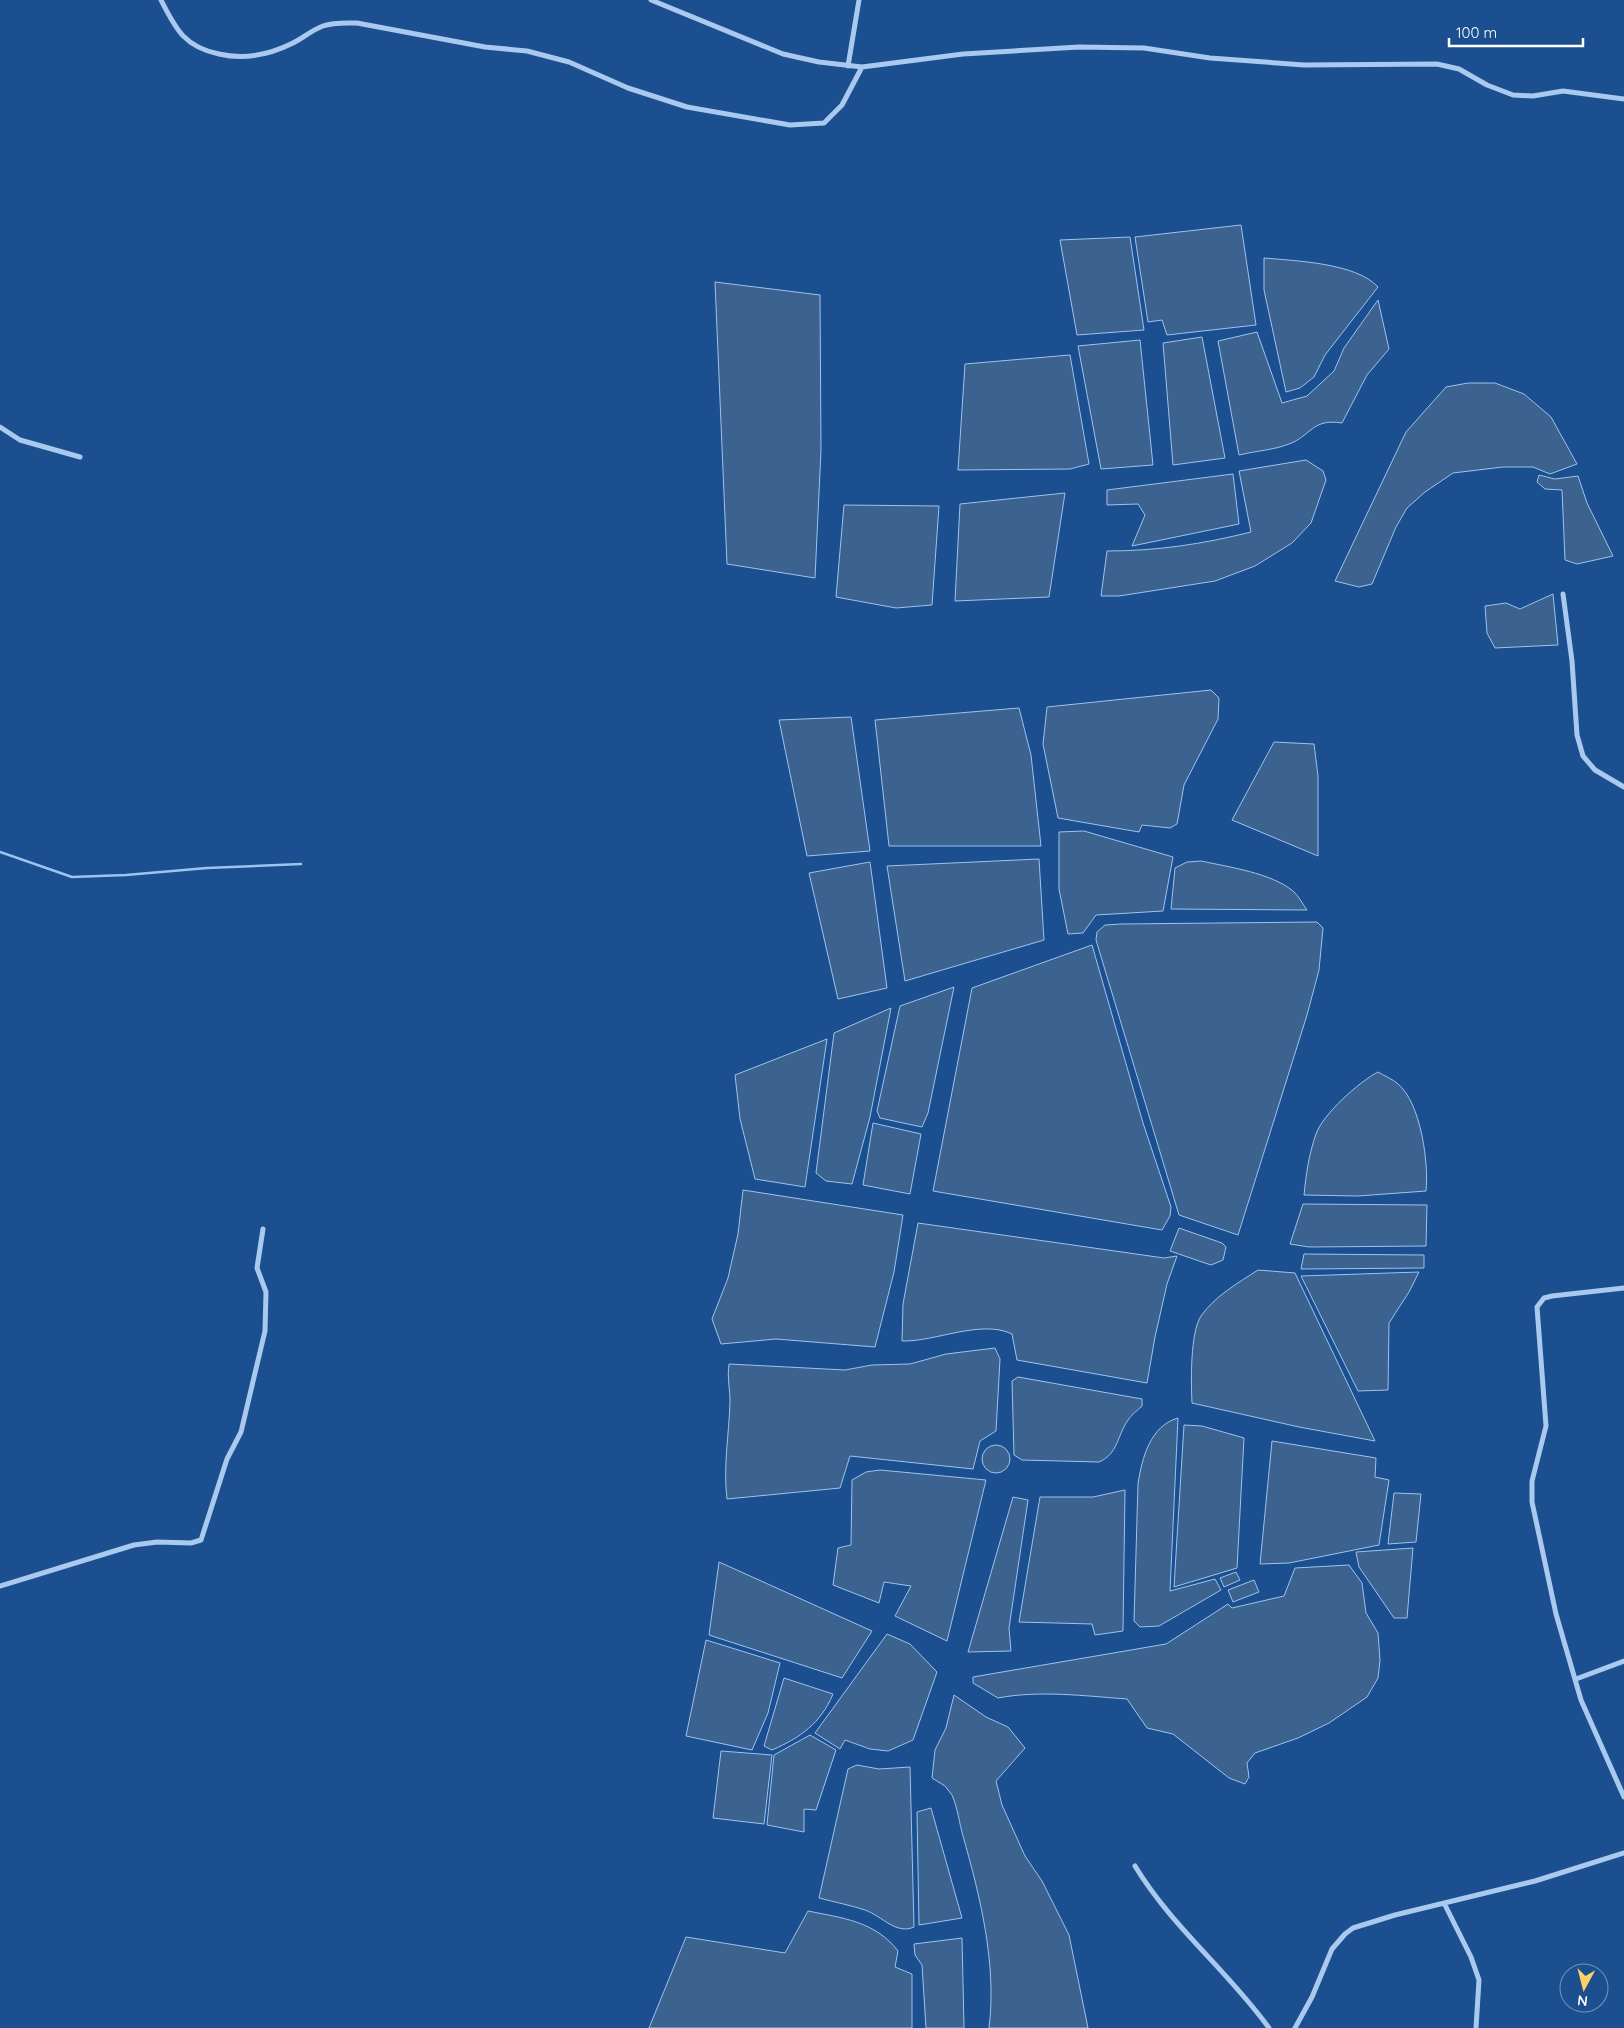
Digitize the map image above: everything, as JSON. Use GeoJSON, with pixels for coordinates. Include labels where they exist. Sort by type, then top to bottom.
{"type":"FeatureCollection","features":[{"type":"Feature","properties":{"kind":"street"},"geometry":{"type":"LineString","coordinates":[[161,0],[188,43],[205,52],[236,58],[262,55],[291,44],[322,26],[338,23],[357,23],[485,47],[527,51],[569,62],[628,88],[687,107],[790,125],[824,123],[842,105],[862,68]]}},
{"type":"Feature","properties":{"kind":"street"},"geometry":{"type":"LineString","coordinates":[[650,0],[783,54],[862,68],[963,54],[1079,47],[1144,48],[1210,58],[1294,64],[1448,65],[1513,95],[1532,96],[1562,92],[1592,93],[1624,99]]}},
{"type":"Feature","properties":{"kind":"street"},"geometry":{"type":"LineString","coordinates":[[848,66],[859,0]]}},
{"type":"Feature","properties":{"kind":"street"},"geometry":{"type":"LineString","coordinates":[[0,427],[20,440],[80,457]]}},
{"type":"Feature","properties":{"kind":"street"},"geometry":{"type":"LineString","coordinates":[[1563,594],[1572,660],[1577,735],[1583,756],[1594,770],[1624,787]]}},
{"type":"Feature","properties":{"kind":"street"},"geometry":{"type":"LineString","coordinates":[[0,1586],[134,1545],[157,1542],[191,1543],[200,1540],[227,1459],[241,1432],[265,1331],[266,1292],[257,1268],[263,1229]]}},
{"type":"Feature","properties":{"kind":"street"},"geometry":{"type":"LineString","coordinates":[[1624,1288],[1552,1296],[1544,1298],[1537,1308],[1546,1426],[1532,1481],[1532,1502],[1556,1614],[1581,1700],[1624,1797]]}},
{"type":"Feature","properties":{"kind":"street"},"geometry":{"type":"LineString","coordinates":[[1576,1679],[1624,1661]]}},
{"type":"Feature","properties":{"kind":"street"},"geometry":{"type":"LineString","coordinates":[[1296,2028],[1312,1998],[1332,1949],[1353,1928],[1395,1915],[1534,1881],[1624,1853]]}},
{"type":"Feature","properties":{"kind":"street"},"geometry":{"type":"LineString","coordinates":[[1135,1866],[1165,1909],[1244,1994],[1269,2028]]}},
{"type":"Feature","properties":{"kind":"street"},"geometry":{"type":"LineString","coordinates":[[1444,1903],[1471,1957],[1479,1980],[1476,2028]]}},
{"type":"Feature","properties":{"kind":"water"},"geometry":{"type":"Polygon","coordinates":[[[1241,225],[1256,325],[1167,335],[1162,320],[1148,322],[1135,237],[1241,225]]]}},
{"type":"Feature","properties":{"kind":"water"},"geometry":{"type":"Polygon","coordinates":[[[1130,237],[1144,330],[1077,335],[1060,240],[1130,237]]]}},
{"type":"Feature","properties":{"kind":"water"},"geometry":{"type":"Polygon","coordinates":[[[1264,258],[1309,262],[1341,268],[1368,279],[1378,287],[1325,355],[1314,377],[1300,388],[1286,392],[1264,290],[1264,258]]]}},
{"type":"Feature","properties":{"kind":"water"},"geometry":{"type":"Polygon","coordinates":[[[715,282],[820,295],[821,450],[815,578],[727,564],[715,282]]]}},
{"type":"Feature","properties":{"kind":"water"},"geometry":{"type":"Polygon","coordinates":[[[1378,300],[1389,349],[1367,375],[1342,423],[1324,423],[1289,444],[1239,455],[1218,341],[1257,332],[1282,403],[1307,396],[1334,371],[1344,348],[1378,300]]]}},
{"type":"Feature","properties":{"kind":"water"},"geometry":{"type":"Polygon","coordinates":[[[1202,337],[1225,458],[1173,465],[1163,343],[1202,337]]]}},
{"type":"Feature","properties":{"kind":"water"},"geometry":{"type":"Polygon","coordinates":[[[1140,340],[1153,465],[1101,469],[1078,346],[1140,340]]]}},
{"type":"Feature","properties":{"kind":"water"},"geometry":{"type":"Polygon","coordinates":[[[1070,355],[1089,464],[1070,469],[958,470],[965,364],[1070,355]]]}},
{"type":"Feature","properties":{"kind":"water"},"geometry":{"type":"Polygon","coordinates":[[[1468,383],[1495,383],[1524,394],[1551,417],[1577,464],[1550,474],[1533,467],[1503,467],[1453,473],[1425,492],[1407,508],[1396,527],[1372,584],[1359,587],[1335,581],[1406,432],[1446,387],[1468,383]]]}},
{"type":"Feature","properties":{"kind":"water"},"geometry":{"type":"Polygon","coordinates":[[[1306,460],[1323,471],[1326,480],[1311,523],[1292,543],[1255,566],[1215,581],[1119,596],[1101,596],[1107,551],[1144,550],[1180,546],[1251,532],[1239,471],[1306,460]]]}},
{"type":"Feature","properties":{"kind":"water"},"geometry":{"type":"Polygon","coordinates":[[[1233,474],[1239,524],[1132,546],[1145,515],[1138,504],[1107,505],[1107,490],[1233,474]]]}},
{"type":"Feature","properties":{"kind":"water"},"geometry":{"type":"Polygon","coordinates":[[[1539,475],[1555,479],[1578,476],[1587,503],[1613,556],[1577,564],[1565,560],[1562,490],[1545,489],[1537,482],[1539,475]]]}},
{"type":"Feature","properties":{"kind":"water"},"geometry":{"type":"Polygon","coordinates":[[[1065,493],[1049,597],[955,601],[960,504],[1065,493]]]}},
{"type":"Feature","properties":{"kind":"water"},"geometry":{"type":"Polygon","coordinates":[[[844,505],[939,506],[932,605],[896,608],[836,597],[844,505]]]}},
{"type":"Feature","properties":{"kind":"water"},"geometry":{"type":"Polygon","coordinates":[[[1553,594],[1558,645],[1495,648],[1487,633],[1485,606],[1506,603],[1520,609],[1553,594]]]}},
{"type":"Feature","properties":{"kind":"water"},"geometry":{"type":"Polygon","coordinates":[[[1211,690],[1219,698],[1218,719],[1184,785],[1177,824],[1170,828],[1142,825],[1139,832],[1058,818],[1043,744],[1047,707],[1211,690]]]}},
{"type":"Feature","properties":{"kind":"water"},"geometry":{"type":"Polygon","coordinates":[[[1019,708],[1031,755],[1041,846],[889,846],[875,720],[1019,708]]]}},
{"type":"Feature","properties":{"kind":"water"},"geometry":{"type":"Polygon","coordinates":[[[851,717],[870,851],[807,856],[779,720],[851,717]]]}},
{"type":"Feature","properties":{"kind":"water"},"geometry":{"type":"Polygon","coordinates":[[[1274,742],[1314,744],[1318,776],[1318,856],[1232,820],[1274,742]]]}},
{"type":"Feature","properties":{"kind":"water"},"geometry":{"type":"Polygon","coordinates":[[[1084,831],[1173,857],[1163,911],[1096,915],[1083,933],[1068,934],[1059,889],[1059,832],[1084,831]]]}},
{"type":"Feature","properties":{"kind":"water"},"geometry":{"type":"Polygon","coordinates":[[[1039,859],[1044,940],[905,981],[887,866],[1039,859]]]}},
{"type":"Feature","properties":{"kind":"water"},"geometry":{"type":"Polygon","coordinates":[[[1201,861],[1262,875],[1284,885],[1293,891],[1307,910],[1171,909],[1175,868],[1187,862],[1201,861]]]}},
{"type":"Feature","properties":{"kind":"water"},"geometry":{"type":"Polygon","coordinates":[[[870,862],[887,988],[838,999],[809,873],[870,862]]]}},
{"type":"Feature","properties":{"kind":"water"},"geometry":{"type":"Polygon","coordinates":[[[1317,922],[1323,928],[1319,970],[1307,1015],[1238,1235],[1179,1215],[1096,940],[1097,932],[1105,925],[1121,924],[1317,922]]]}},
{"type":"Feature","properties":{"kind":"water"},"geometry":{"type":"Polygon","coordinates":[[[1092,945],[1143,1123],[1171,1207],[1170,1216],[1162,1230],[933,1191],[972,988],[1092,945]]]}},
{"type":"Feature","properties":{"kind":"water"},"geometry":{"type":"Polygon","coordinates":[[[954,987],[928,1113],[922,1127],[880,1118],[877,1111],[900,1006],[954,987]]]}},
{"type":"Feature","properties":{"kind":"water"},"geometry":{"type":"Polygon","coordinates":[[[891,1008],[870,1117],[852,1184],[826,1181],[816,1173],[834,1033],[891,1008]]]}},
{"type":"Feature","properties":{"kind":"water"},"geometry":{"type":"Polygon","coordinates":[[[827,1039],[805,1187],[755,1179],[740,1119],[735,1075],[827,1039]]]}},
{"type":"Feature","properties":{"kind":"water"},"geometry":{"type":"Polygon","coordinates":[[[1378,1072],[1398,1084],[1406,1093],[1418,1119],[1425,1150],[1426,1191],[1358,1196],[1304,1195],[1310,1157],[1320,1126],[1342,1099],[1378,1072]]]}},
{"type":"Feature","properties":{"kind":"water"},"geometry":{"type":"Polygon","coordinates":[[[873,1123],[921,1134],[910,1194],[863,1185],[873,1123]]]}},
{"type":"Feature","properties":{"kind":"water"},"geometry":{"type":"Polygon","coordinates":[[[743,1190],[903,1215],[894,1272],[875,1347],[776,1339],[721,1344],[712,1319],[728,1278],[738,1234],[743,1190]]]}},
{"type":"Feature","properties":{"kind":"water"},"geometry":{"type":"Polygon","coordinates":[[[1303,1204],[1427,1205],[1426,1246],[1309,1247],[1290,1244],[1303,1204]]]}},
{"type":"Feature","properties":{"kind":"water"},"geometry":{"type":"Polygon","coordinates":[[[918,1223],[1164,1258],[1177,1256],[1167,1284],[1147,1383],[1017,1360],[1012,1334],[1000,1330],[972,1330],[902,1341],[903,1304],[918,1223]]]}},
{"type":"Feature","properties":{"kind":"water"},"geometry":{"type":"Polygon","coordinates":[[[1179,1228],[1222,1243],[1226,1247],[1223,1260],[1211,1265],[1170,1251],[1179,1228]]]}},
{"type":"Feature","properties":{"kind":"water"},"geometry":{"type":"Polygon","coordinates":[[[1304,1254],[1424,1255],[1424,1268],[1301,1269],[1304,1254]]]}},
{"type":"Feature","properties":{"kind":"water"},"geometry":{"type":"Polygon","coordinates":[[[1258,1270],[1295,1273],[1375,1441],[1299,1427],[1192,1403],[1193,1345],[1197,1324],[1201,1316],[1220,1296],[1258,1270]]]}},
{"type":"Feature","properties":{"kind":"water"},"geometry":{"type":"Polygon","coordinates":[[[1419,1272],[1409,1292],[1389,1323],[1388,1390],[1358,1391],[1301,1276],[1419,1272]]]}},
{"type":"Feature","properties":{"kind":"water"},"geometry":{"type":"Polygon","coordinates":[[[995,1348],[1000,1359],[996,1431],[980,1441],[973,1469],[850,1456],[840,1488],[727,1499],[726,1475],[730,1402],[729,1364],[845,1370],[872,1365],[910,1364],[946,1354],[995,1348]]]}},
{"type":"Feature","properties":{"kind":"water"},"geometry":{"type":"Polygon","coordinates":[[[1018,1377],[1142,1399],[1142,1406],[1124,1426],[1114,1449],[1105,1459],[1099,1462],[1022,1460],[1014,1455],[1012,1381],[1018,1377]]]}},
{"type":"Feature","properties":{"kind":"water"},"geometry":{"type":"Polygon","coordinates":[[[1178,1418],[1170,1591],[1215,1579],[1221,1590],[1159,1626],[1140,1627],[1134,1621],[1138,1484],[1149,1444],[1160,1428],[1178,1418]]]}},
{"type":"Feature","properties":{"kind":"water"},"geometry":{"type":"Polygon","coordinates":[[[1184,1425],[1202,1426],[1244,1438],[1237,1568],[1174,1587],[1184,1425]]]}},
{"type":"Feature","properties":{"kind":"water"},"geometry":{"type":"Polygon","coordinates":[[[1272,1441],[1376,1458],[1375,1477],[1389,1480],[1379,1545],[1289,1563],[1260,1564],[1272,1441]]]}},
{"type":"Feature","properties":{"kind":"water"},"geometry":{"type":"Polygon","coordinates":[[[996,1445],[1006,1449],[1010,1459],[1006,1469],[996,1473],[986,1469],[982,1459],[986,1449],[996,1445]]]}},
{"type":"Feature","properties":{"kind":"water"},"geometry":{"type":"Polygon","coordinates":[[[880,1470],[986,1480],[947,1641],[895,1616],[911,1586],[884,1582],[879,1603],[833,1585],[838,1548],[851,1545],[852,1480],[866,1472],[880,1470]]]}},
{"type":"Feature","properties":{"kind":"water"},"geometry":{"type":"Polygon","coordinates":[[[1125,1490],[1123,1631],[1095,1635],[1092,1624],[1019,1622],[1040,1497],[1093,1497],[1125,1490]]]}},
{"type":"Feature","properties":{"kind":"water"},"geometry":{"type":"Polygon","coordinates":[[[1394,1493],[1421,1494],[1416,1542],[1388,1544],[1394,1493]]]}},
{"type":"Feature","properties":{"kind":"water"},"geometry":{"type":"Polygon","coordinates":[[[1013,1497],[1028,1500],[1009,1628],[1011,1651],[968,1652],[1013,1497]]]}},
{"type":"Feature","properties":{"kind":"water"},"geometry":{"type":"Polygon","coordinates":[[[1413,1548],[1407,1618],[1394,1618],[1359,1567],[1356,1552],[1413,1548]]]}},
{"type":"Feature","properties":{"kind":"water"},"geometry":{"type":"Polygon","coordinates":[[[719,1562],[872,1631],[842,1678],[709,1635],[719,1562]]]}},
{"type":"Feature","properties":{"kind":"water"},"geometry":{"type":"Polygon","coordinates":[[[1349,1565],[1362,1583],[1366,1613],[1378,1633],[1380,1660],[1378,1678],[1367,1697],[1329,1723],[1298,1738],[1255,1753],[1247,1763],[1249,1777],[1245,1784],[1229,1778],[1173,1734],[1147,1728],[1127,1699],[1046,1694],[998,1698],[973,1683],[973,1677],[1166,1644],[1228,1604],[1232,1608],[1284,1596],[1295,1568],[1349,1565]]]}},
{"type":"Feature","properties":{"kind":"water"},"geometry":{"type":"Polygon","coordinates":[[[1236,1572],[1240,1580],[1224,1587],[1220,1578],[1236,1572]]]}},
{"type":"Feature","properties":{"kind":"water"},"geometry":{"type":"Polygon","coordinates":[[[1254,1580],[1259,1592],[1233,1602],[1228,1590],[1254,1580]]]}},
{"type":"Feature","properties":{"kind":"water"},"geometry":{"type":"Polygon","coordinates":[[[887,1634],[910,1644],[937,1672],[913,1740],[888,1751],[870,1749],[845,1740],[840,1749],[815,1733],[887,1634]]]}},
{"type":"Feature","properties":{"kind":"water"},"geometry":{"type":"Polygon","coordinates":[[[706,1640],[780,1663],[768,1713],[752,1750],[686,1736],[706,1640]]]}},
{"type":"Feature","properties":{"kind":"water"},"geometry":{"type":"Polygon","coordinates":[[[784,1678],[833,1694],[816,1721],[800,1735],[772,1750],[764,1746],[784,1678]]]}},
{"type":"Feature","properties":{"kind":"water"},"geometry":{"type":"Polygon","coordinates":[[[954,1695],[986,1717],[1008,1727],[1025,1748],[996,1781],[1002,1805],[1025,1856],[1042,1881],[1069,1935],[1088,2028],[989,2028],[991,1979],[981,1906],[952,1795],[945,1786],[932,1778],[935,1750],[946,1728],[954,1695]]]}},
{"type":"Feature","properties":{"kind":"water"},"geometry":{"type":"Polygon","coordinates":[[[810,1735],[836,1750],[816,1810],[804,1809],[804,1832],[767,1825],[774,1755],[810,1735]]]}},
{"type":"Feature","properties":{"kind":"water"},"geometry":{"type":"Polygon","coordinates":[[[721,1751],[772,1755],[764,1824],[713,1818],[721,1751]]]}},
{"type":"Feature","properties":{"kind":"water"},"geometry":{"type":"Polygon","coordinates":[[[857,1765],[879,1769],[910,1767],[914,1927],[901,1929],[865,1910],[819,1898],[848,1769],[857,1765]]]}},
{"type":"Feature","properties":{"kind":"water"},"geometry":{"type":"Polygon","coordinates":[[[931,1808],[962,1918],[919,1925],[917,1812],[931,1808]]]}},
{"type":"Feature","properties":{"kind":"water"},"geometry":{"type":"Polygon","coordinates":[[[808,1911],[857,1922],[879,1933],[898,1951],[895,1967],[912,1974],[912,2028],[649,2028],[686,1937],[785,1953],[808,1911]]]}},
{"type":"Feature","properties":{"kind":"water"},"geometry":{"type":"Polygon","coordinates":[[[962,1938],[964,2028],[926,2028],[922,1965],[915,1955],[914,1944],[962,1938]]]}},
{"type":"Feature","properties":{"kind":"waterway"},"geometry":{"type":"LineString","coordinates":[[0,852],[72,877],[301,864]]}}]}
